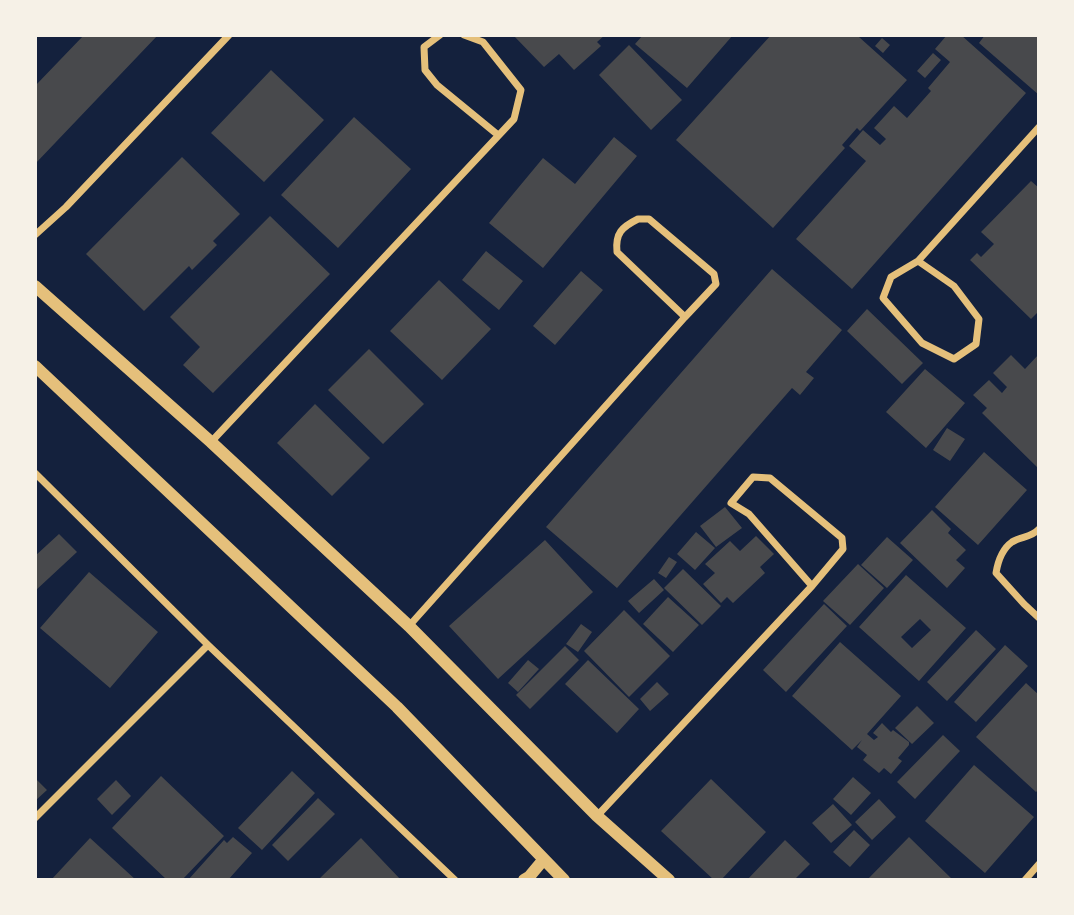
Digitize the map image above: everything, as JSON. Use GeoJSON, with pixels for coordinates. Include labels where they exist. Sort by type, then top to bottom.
{"type":"FeatureCollection","features":[{"type":"Feature","properties":{"kind":"street"},"geometry":{"type":"LineString","coordinates":[[35,235],[66,207],[229,35]]}},
{"type":"Feature","properties":{"kind":"street"},"geometry":{"type":"LineString","coordinates":[[440,35],[424,47],[425,70],[438,85],[498,135]]}},
{"type":"Feature","properties":{"kind":"street"},"geometry":{"type":"LineString","coordinates":[[211,442],[513,119],[522,90],[483,43],[464,35]]}},
{"type":"Feature","properties":{"kind":"street"},"geometry":{"type":"LineString","coordinates":[[918,261],[954,286],[979,319],[976,344],[954,359],[922,343],[883,298],[891,276],[918,261],[1039,127]]}},
{"type":"Feature","properties":{"kind":"street"},"geometry":{"type":"LineString","coordinates":[[409,626],[716,284],[714,274],[649,219],[638,219],[624,226],[616,240],[617,253],[685,317]]}},
{"type":"Feature","properties":{"kind":"street"},"geometry":{"type":"LineString","coordinates":[[35,286],[211,442],[409,626],[597,816],[669,880]]}},
{"type":"Feature","properties":{"kind":"street"},"geometry":{"type":"LineString","coordinates":[[35,366],[397,707],[564,880]]}},
{"type":"Feature","properties":{"kind":"street"},"geometry":{"type":"LineString","coordinates":[[35,473],[208,645],[455,880]]}},
{"type":"Feature","properties":{"kind":"street"},"geometry":{"type":"LineString","coordinates":[[597,816],[812,586],[843,550],[842,538],[770,478],[753,477],[731,503],[749,514],[812,586]]}},
{"type":"Feature","properties":{"kind":"street"},"geometry":{"type":"LineString","coordinates":[[1037,534],[1012,542],[998,558],[996,573],[1039,618]]}},
{"type":"Feature","properties":{"kind":"street"},"geometry":{"type":"LineString","coordinates":[[35,818],[208,645]]}},
{"type":"Feature","properties":{"kind":"street"},"geometry":{"type":"LineString","coordinates":[[524,880],[544,859]]}},
{"type":"Feature","properties":{"kind":"street"},"geometry":{"type":"LineString","coordinates":[[1024,880],[1039,864]]}},
{"type":"Feature","properties":{"kind":"building"},"geometry":{"type":"Polygon","coordinates":[[[84,35],[158,35],[35,164],[35,86],[84,35]]]}},
{"type":"Feature","properties":{"kind":"building"},"geometry":{"type":"Polygon","coordinates":[[[513,35],[605,35],[597,42],[601,46],[574,70],[559,54],[544,67],[513,35]]]}},
{"type":"Feature","properties":{"kind":"building"},"geometry":{"type":"Polygon","coordinates":[[[643,35],[733,35],[687,88],[635,44],[643,35]]]}},
{"type":"Feature","properties":{"kind":"building"},"geometry":{"type":"Polygon","coordinates":[[[771,35],[861,35],[859,37],[907,80],[860,131],[857,128],[842,145],[845,148],[773,228],[676,140],[771,35]]]}},
{"type":"Feature","properties":{"kind":"building"},"geometry":{"type":"Polygon","coordinates":[[[947,35],[961,35],[1026,93],[852,289],[796,239],[866,161],[849,146],[863,130],[880,145],[886,139],[874,128],[894,106],[907,118],[931,91],[928,88],[950,62],[935,49],[947,35]]]}},
{"type":"Feature","properties":{"kind":"building"},"geometry":{"type":"Polygon","coordinates":[[[985,35],[1039,35],[1039,95],[979,43],[985,35]]]}},
{"type":"Feature","properties":{"kind":"building"},"geometry":{"type":"Polygon","coordinates":[[[882,38],[890,45],[883,53],[875,46],[882,38]]]}},
{"type":"Feature","properties":{"kind":"building"},"geometry":{"type":"Polygon","coordinates":[[[629,45],[682,100],[651,130],[599,75],[629,45]]]}},
{"type":"Feature","properties":{"kind":"building"},"geometry":{"type":"Polygon","coordinates":[[[933,53],[941,60],[925,78],[917,71],[933,53]]]}},
{"type":"Feature","properties":{"kind":"building"},"geometry":{"type":"Polygon","coordinates":[[[271,70],[324,120],[264,182],[211,133],[271,70]]]}},
{"type":"Feature","properties":{"kind":"building"},"geometry":{"type":"Polygon","coordinates":[[[354,117],[411,169],[338,248],[281,195],[354,117]]]}},
{"type":"Feature","properties":{"kind":"building"},"geometry":{"type":"Polygon","coordinates":[[[614,137],[637,156],[543,268],[489,223],[543,158],[575,184],[614,137]]]}},
{"type":"Feature","properties":{"kind":"building"},"geometry":{"type":"Polygon","coordinates":[[[182,157],[240,214],[213,241],[217,245],[192,270],[189,266],[144,311],[86,254],[182,157]]]}},
{"type":"Feature","properties":{"kind":"building"},"geometry":{"type":"Polygon","coordinates":[[[1031,181],[1039,188],[1039,311],[1031,319],[970,260],[977,253],[981,257],[994,244],[981,232],[1031,181]]]}},
{"type":"Feature","properties":{"kind":"building"},"geometry":{"type":"Polygon","coordinates":[[[270,216],[330,274],[213,393],[183,365],[200,347],[170,317],[270,216]]]}},
{"type":"Feature","properties":{"kind":"building"},"geometry":{"type":"Polygon","coordinates":[[[486,251],[523,281],[499,310],[462,280],[486,251]]]}},
{"type":"Feature","properties":{"kind":"building"},"geometry":{"type":"Polygon","coordinates":[[[772,269],[842,330],[806,372],[814,378],[800,395],[792,388],[617,588],[546,527],[772,269]]]}},
{"type":"Feature","properties":{"kind":"building"},"geometry":{"type":"Polygon","coordinates":[[[581,271],[603,290],[555,345],[533,326],[581,271]]]}},
{"type":"Feature","properties":{"kind":"building"},"geometry":{"type":"Polygon","coordinates":[[[439,280],[491,329],[442,380],[390,331],[439,280]]]}},
{"type":"Feature","properties":{"kind":"building"},"geometry":{"type":"Polygon","coordinates":[[[867,309],[923,363],[902,384],[847,331],[867,309]]]}},
{"type":"Feature","properties":{"kind":"building"},"geometry":{"type":"Polygon","coordinates":[[[369,349],[424,404],[383,444],[328,390],[369,349]]]}},
{"type":"Feature","properties":{"kind":"building"},"geometry":{"type":"Polygon","coordinates":[[[1039,354],[1039,469],[982,413],[987,408],[973,395],[989,380],[1002,393],[1007,387],[993,373],[1011,355],[1025,369],[1039,354]]]}},
{"type":"Feature","properties":{"kind":"building"},"geometry":{"type":"Polygon","coordinates":[[[925,369],[965,403],[926,448],[886,412],[925,369]]]}},
{"type":"Feature","properties":{"kind":"building"},"geometry":{"type":"Polygon","coordinates":[[[315,404],[370,458],[332,496],[277,443],[315,404]]]}},
{"type":"Feature","properties":{"kind":"building"},"geometry":{"type":"Polygon","coordinates":[[[947,428],[965,439],[950,461],[933,450],[947,428]]]}},
{"type":"Feature","properties":{"kind":"building"},"geometry":{"type":"Polygon","coordinates":[[[984,452],[1027,490],[978,545],[935,507],[984,452]]]}},
{"type":"Feature","properties":{"kind":"building"},"geometry":{"type":"Polygon","coordinates":[[[725,507],[742,528],[716,547],[700,526],[725,507]]]}},
{"type":"Feature","properties":{"kind":"building"},"geometry":{"type":"Polygon","coordinates":[[[932,510],[951,529],[948,533],[966,550],[956,560],[965,568],[947,588],[900,543],[932,510]]]}},
{"type":"Feature","properties":{"kind":"building"},"geometry":{"type":"Polygon","coordinates":[[[696,532],[715,548],[695,570],[677,554],[696,532]]]}},
{"type":"Feature","properties":{"kind":"building"},"geometry":{"type":"Polygon","coordinates":[[[59,534],[77,552],[35,591],[35,556],[59,534]]]}},
{"type":"Feature","properties":{"kind":"building"},"geometry":{"type":"Polygon","coordinates":[[[756,536],[774,554],[760,567],[765,573],[733,603],[727,597],[721,603],[703,584],[715,573],[705,564],[730,541],[740,551],[756,536]]]}},
{"type":"Feature","properties":{"kind":"building"},"geometry":{"type":"Polygon","coordinates":[[[887,537],[913,560],[887,588],[861,565],[887,537]]]}},
{"type":"Feature","properties":{"kind":"building"},"geometry":{"type":"Polygon","coordinates":[[[545,540],[593,592],[498,679],[449,626],[545,540]]]}},
{"type":"Feature","properties":{"kind":"building"},"geometry":{"type":"Polygon","coordinates":[[[669,557],[677,562],[666,578],[658,573],[669,557]]]}},
{"type":"Feature","properties":{"kind":"building"},"geometry":{"type":"Polygon","coordinates":[[[858,564],[884,588],[850,625],[823,601],[858,564]]]}},
{"type":"Feature","properties":{"kind":"building"},"geometry":{"type":"Polygon","coordinates":[[[683,569],[721,606],[702,625],[664,588],[683,569]]]}},
{"type":"Feature","properties":{"kind":"building"},"geometry":{"type":"Polygon","coordinates":[[[89,572],[158,632],[110,688],[40,628],[89,572]]]}},
{"type":"Feature","properties":{"kind":"building"},"geometry":{"type":"Polygon","coordinates":[[[906,575],[966,628],[919,681],[859,627],[906,575]],[[920,619],[901,637],[912,648],[931,630],[920,619]]]}},
{"type":"Feature","properties":{"kind":"building"},"geometry":{"type":"Polygon","coordinates":[[[654,579],[664,590],[639,613],[628,601],[654,579]]]}},
{"type":"Feature","properties":{"kind":"building"},"geometry":{"type":"Polygon","coordinates":[[[668,597],[699,625],[673,652],[643,624],[668,597]]]}},
{"type":"Feature","properties":{"kind":"building"},"geometry":{"type":"Polygon","coordinates":[[[824,604],[847,626],[786,692],[763,670],[824,604]]]}},
{"type":"Feature","properties":{"kind":"building"},"geometry":{"type":"Polygon","coordinates":[[[624,610],[670,656],[629,697],[584,651],[624,610]]]}},
{"type":"Feature","properties":{"kind":"building"},"geometry":{"type":"Polygon","coordinates":[[[581,624],[592,632],[578,652],[566,644],[581,624]]]}},
{"type":"Feature","properties":{"kind":"building"},"geometry":{"type":"Polygon","coordinates":[[[976,630],[996,649],[947,701],[927,682],[976,630]]]}},
{"type":"Feature","properties":{"kind":"building"},"geometry":{"type":"Polygon","coordinates":[[[840,642],[901,696],[867,734],[874,740],[878,737],[873,733],[882,723],[891,732],[893,730],[909,742],[898,758],[902,761],[891,774],[884,768],[879,773],[863,760],[867,755],[857,747],[862,740],[852,750],[792,696],[840,642]]]}},
{"type":"Feature","properties":{"kind":"building"},"geometry":{"type":"Polygon","coordinates":[[[1005,645],[1028,666],[976,722],[954,702],[1005,645]]]}},
{"type":"Feature","properties":{"kind":"building"},"geometry":{"type":"Polygon","coordinates":[[[565,646],[579,660],[530,709],[516,695],[565,646]]]}},
{"type":"Feature","properties":{"kind":"building"},"geometry":{"type":"Polygon","coordinates":[[[528,660],[539,669],[518,692],[508,683],[528,660]]]}},
{"type":"Feature","properties":{"kind":"building"},"geometry":{"type":"Polygon","coordinates":[[[588,660],[639,709],[617,733],[565,684],[588,660]]]}},
{"type":"Feature","properties":{"kind":"building"},"geometry":{"type":"Polygon","coordinates":[[[657,682],[669,694],[650,711],[640,699],[657,682]]]}},
{"type":"Feature","properties":{"kind":"building"},"geometry":{"type":"Polygon","coordinates":[[[1026,683],[1039,695],[1039,789],[1036,792],[976,737],[1026,683]]]}},
{"type":"Feature","properties":{"kind":"building"},"geometry":{"type":"Polygon","coordinates":[[[917,706],[934,723],[912,744],[895,728],[917,706]]]}},
{"type":"Feature","properties":{"kind":"building"},"geometry":{"type":"Polygon","coordinates":[[[943,735],[960,751],[915,799],[897,782],[943,735]]]}},
{"type":"Feature","properties":{"kind":"building"},"geometry":{"type":"Polygon","coordinates":[[[974,765],[1034,817],[985,873],[925,821],[974,765]]]}},
{"type":"Feature","properties":{"kind":"building"},"geometry":{"type":"Polygon","coordinates":[[[292,771],[315,793],[262,850],[238,828],[292,771]]]}},
{"type":"Feature","properties":{"kind":"building"},"geometry":{"type":"Polygon","coordinates":[[[161,776],[224,836],[182,880],[167,880],[112,828],[161,776]]]}},
{"type":"Feature","properties":{"kind":"building"},"geometry":{"type":"Polygon","coordinates":[[[853,777],[871,793],[851,815],[833,799],[853,777]]]}},
{"type":"Feature","properties":{"kind":"building"},"geometry":{"type":"Polygon","coordinates":[[[35,778],[47,790],[35,801],[35,778]]]}},
{"type":"Feature","properties":{"kind":"building"},"geometry":{"type":"Polygon","coordinates":[[[711,779],[766,832],[721,880],[714,880],[661,831],[711,779]]]}},
{"type":"Feature","properties":{"kind":"building"},"geometry":{"type":"Polygon","coordinates":[[[116,780],[131,796],[112,815],[97,799],[116,780]]]}},
{"type":"Feature","properties":{"kind":"building"},"geometry":{"type":"Polygon","coordinates":[[[318,798],[335,814],[288,861],[272,845],[318,798]]]}},
{"type":"Feature","properties":{"kind":"building"},"geometry":{"type":"Polygon","coordinates":[[[879,799],[896,817],[872,840],[855,822],[879,799]]]}},
{"type":"Feature","properties":{"kind":"building"},"geometry":{"type":"Polygon","coordinates":[[[833,804],[852,825],[831,843],[812,823],[833,804]]]}},
{"type":"Feature","properties":{"kind":"building"},"geometry":{"type":"Polygon","coordinates":[[[854,830],[870,845],[850,867],[833,852],[854,830]]]}},
{"type":"Feature","properties":{"kind":"building"},"geometry":{"type":"Polygon","coordinates":[[[233,837],[252,853],[228,880],[188,880],[224,840],[227,843],[233,837]]]}},
{"type":"Feature","properties":{"kind":"building"},"geometry":{"type":"Polygon","coordinates":[[[909,837],[953,880],[867,880],[909,837]]]}},
{"type":"Feature","properties":{"kind":"building"},"geometry":{"type":"Polygon","coordinates":[[[90,838],[136,880],[51,880],[90,838]]]}},
{"type":"Feature","properties":{"kind":"building"},"geometry":{"type":"Polygon","coordinates":[[[361,838],[401,880],[318,880],[361,838]]]}},
{"type":"Feature","properties":{"kind":"building"},"geometry":{"type":"Polygon","coordinates":[[[785,840],[810,864],[794,880],[747,880],[785,840]]]}}]}
